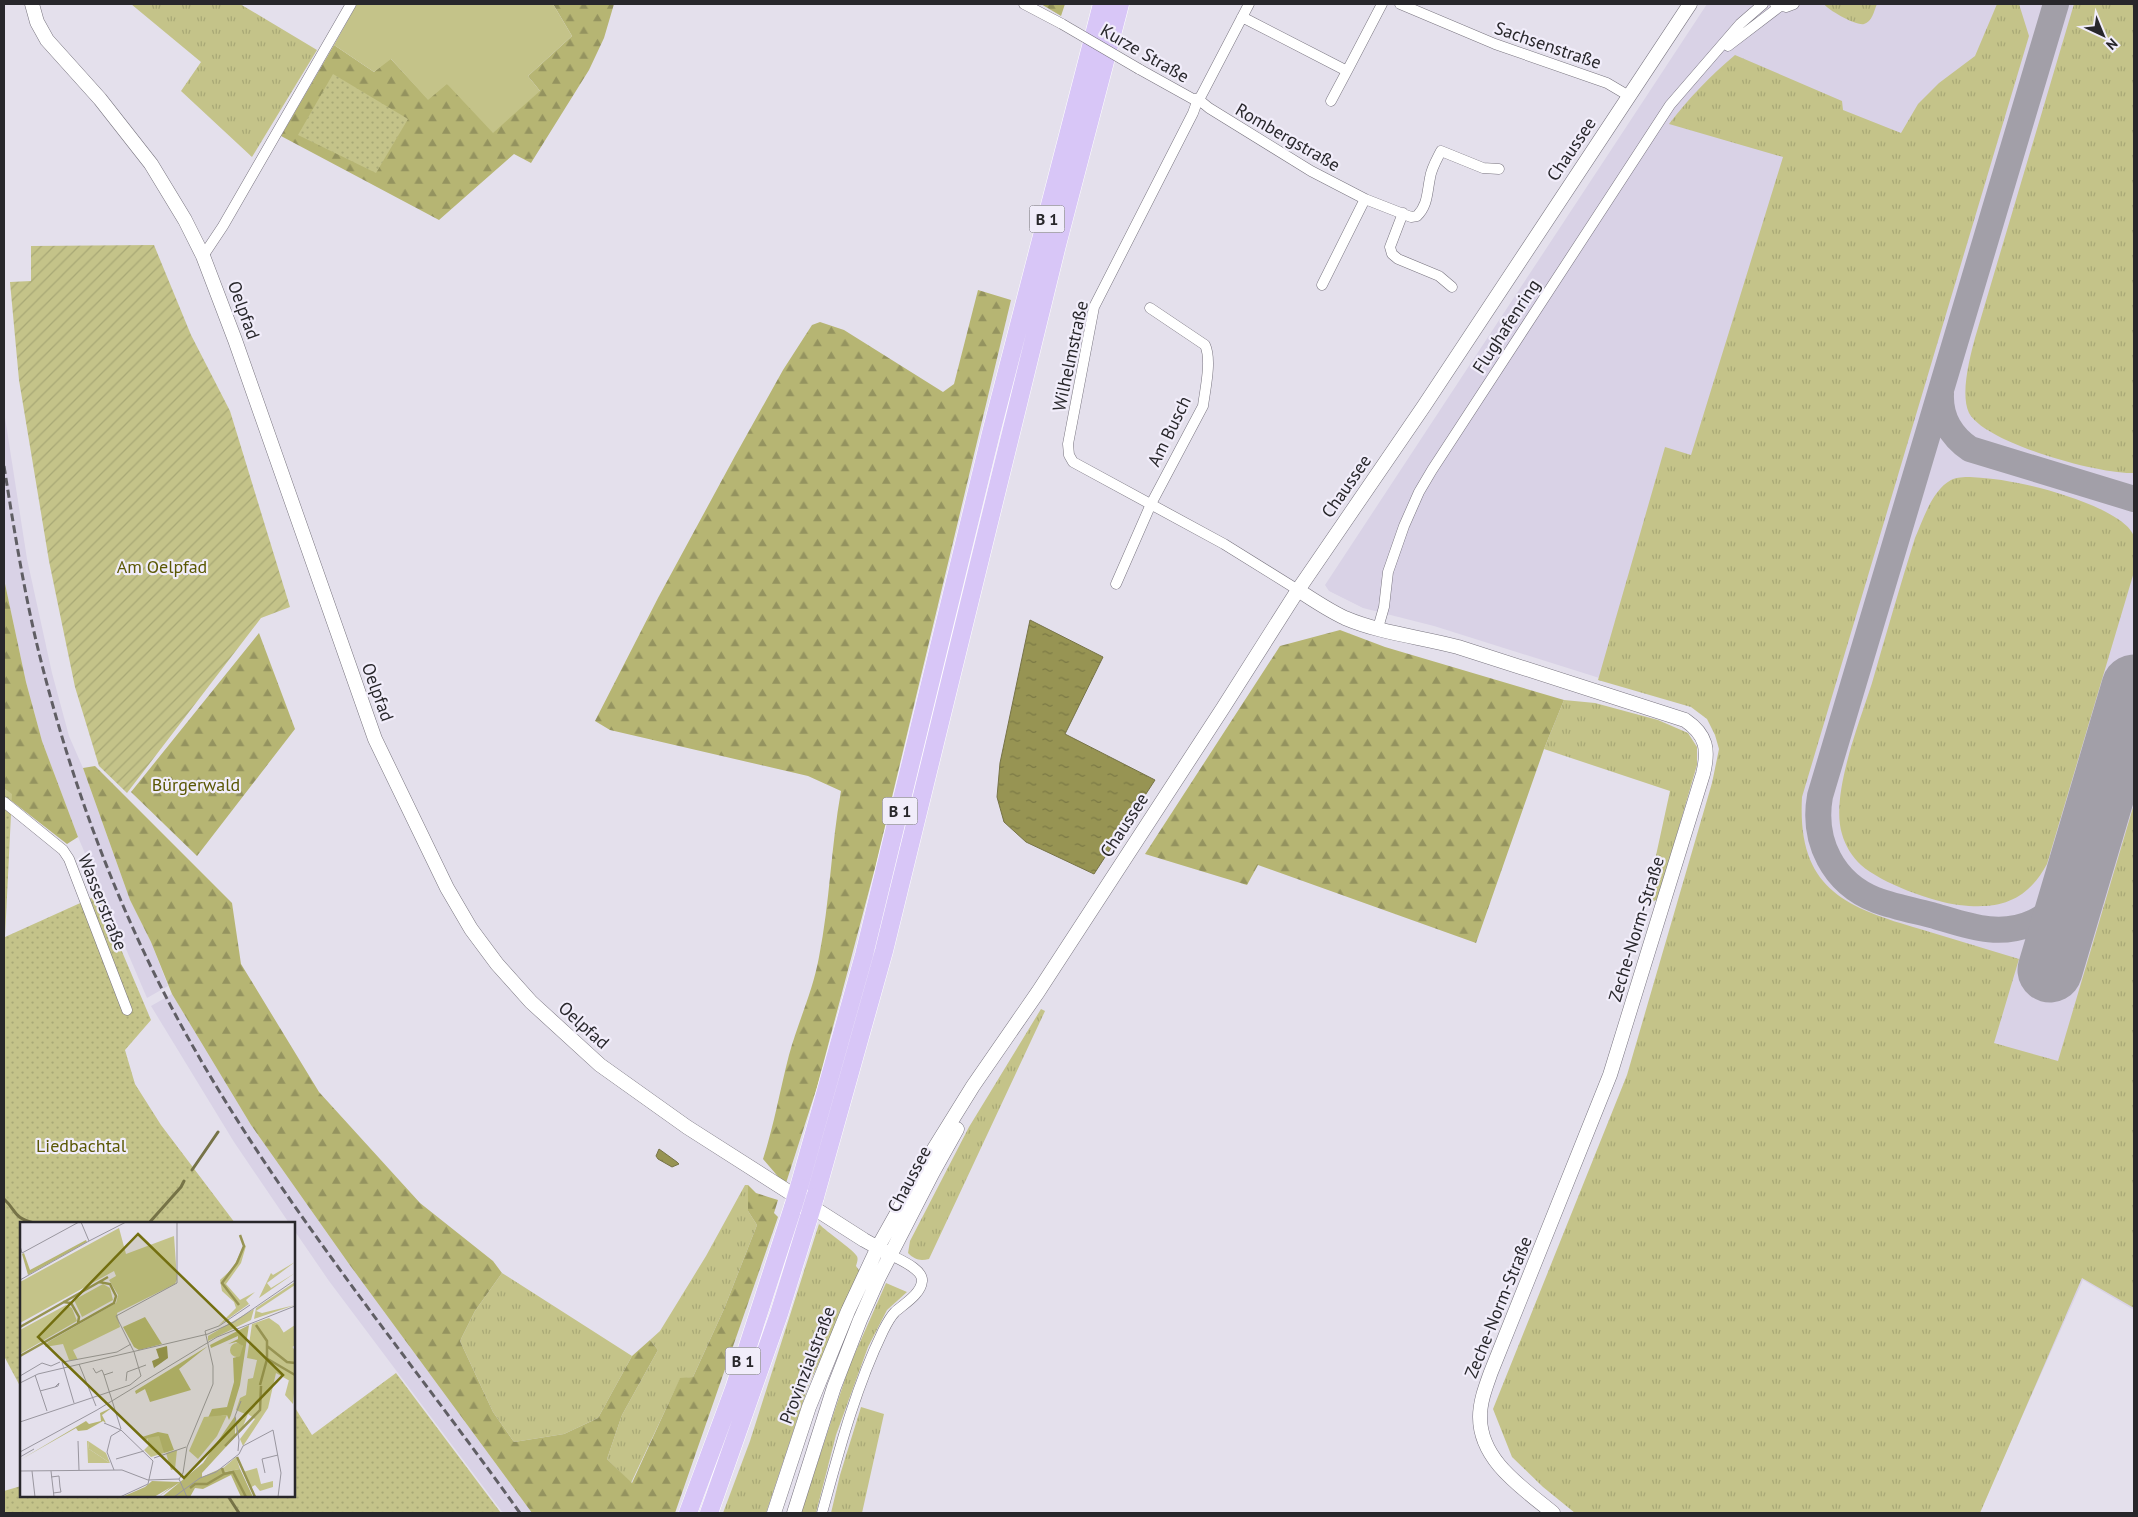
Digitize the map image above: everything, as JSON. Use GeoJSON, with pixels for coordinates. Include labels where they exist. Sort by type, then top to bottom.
{"type":"FeatureCollection","features":[{"type":"Feature","properties":{"kind":"highway","name":"B 1"},"geometry":{"type":"LineString","coordinates":[[688,1513],[734,1389],[793,1207],[864,955],[991,433],[1102,4]]}},
{"type":"Feature","properties":{"kind":"highway","name":"B 1"},"geometry":{"type":"LineString","coordinates":[[709,1513],[776,1323],[809,1218],[884,951],[1052,264],[1120,4]]}},
{"type":"Feature","properties":{"kind":"main road","name":"Oelpfad"},"geometry":{"type":"LineString","coordinates":[[32,4],[37,22],[47,40],[100,100],[151,164],[185,220],[203,256],[232,331],[375,738],[446,888],[471,929],[497,964],[531,1002],[600,1065],[688,1127],[864,1240],[878,1247]]}},
{"type":"Feature","properties":{"kind":"main road","name":"Chaussee"},"geometry":{"type":"LineString","coordinates":[[878,1247],[924,1165],[954,1118],[1038,992],[1298,590],[1430,398],[1690,4]]}},
{"type":"Feature","properties":{"kind":"main road","name":"Zeche-Norm-Straße"},"geometry":{"type":"LineString","coordinates":[[1298,590],[1345,618],[1458,647],[1685,720],[1694,726],[1705,744],[1706,754],[1702,774],[1610,1075],[1481,1402],[1481,1429],[1490,1453],[1497,1464],[1553,1513]]}},
{"type":"Feature","properties":{"kind":"main road","name":"Chaussee"},"geometry":{"type":"LineString","coordinates":[[891,1255],[933,1172],[1038,992]]}},
{"type":"Feature","properties":{"kind":"main road"},"geometry":{"type":"LineString","coordinates":[[878,1247],[891,1255]]}},
{"type":"Feature","properties":{"kind":"main road","name":"Provinzialstraße"},"geometry":{"type":"LineString","coordinates":[[774,1513],[812,1399],[848,1311],[878,1247]]}},
{"type":"Feature","properties":{"kind":"main road","name":"Provinzialstraße"},"geometry":{"type":"LineString","coordinates":[[794,1513],[834,1387],[870,1296],[891,1255]]}},
{"type":"Feature","properties":{"kind":"street"},"geometry":{"type":"LineString","coordinates":[[203,256],[223,226],[351,4]]}},
{"type":"Feature","properties":{"kind":"street","name":"Kurze Straße"},"geometry":{"type":"LineString","coordinates":[[1024,4],[1139,69],[1198,99]]}},
{"type":"Feature","properties":{"kind":"street","name":"Wilhelmstraße"},"geometry":{"type":"LineString","coordinates":[[1249,4],[1198,99],[1193,113],[1094,307],[1068,444],[1069,455],[1073,462],[1224,544],[1298,590]]}},
{"type":"Feature","properties":{"kind":"street"},"geometry":{"type":"LineString","coordinates":[[1331,101],[1382,4]]}},
{"type":"Feature","properties":{"kind":"street","name":"Sachsenstraße"},"geometry":{"type":"LineString","coordinates":[[1400,4],[1495,44],[1607,83],[1629,96]]}},
{"type":"Feature","properties":{"kind":"street","name":"Flughafenring"},"geometry":{"type":"LineString","coordinates":[[1378,628],[1384,608],[1388,572],[1404,526],[1432,470],[1656,125],[1685,86],[1740,24],[1762,4]]}},
{"type":"Feature","properties":{"kind":"street","name":"Flughafenring"},"geometry":{"type":"LineString","coordinates":[[1706,63],[1777,5],[1786,7],[1794,4]]}},
{"type":"Feature","properties":{"kind":"street"},"geometry":{"type":"LineString","coordinates":[[1242,17],[1347,71]]}},
{"type":"Feature","properties":{"kind":"street","name":"Rombergstraße"},"geometry":{"type":"LineString","coordinates":[[1198,99],[1209,108],[1311,171],[1366,199],[1403,214]]}},
{"type":"Feature","properties":{"kind":"street"},"geometry":{"type":"LineString","coordinates":[[1452,287],[1439,276],[1398,259],[1392,254],[1390,247],[1403,214],[1417,216],[1423,209],[1429,194],[1430,176],[1440,150],[1483,168],[1499,169]]}},
{"type":"Feature","properties":{"kind":"street"},"geometry":{"type":"LineString","coordinates":[[1322,285],[1366,199]]}},
{"type":"Feature","properties":{"kind":"street","name":"Am Busch"},"geometry":{"type":"LineString","coordinates":[[1116,584],[1151,504],[1203,406],[1208,357],[1205,345],[1150,308]]}},
{"type":"Feature","properties":{"kind":"street","name":"Wasserstraße"},"geometry":{"type":"LineString","coordinates":[[4,802],[63,850],[69,859],[127,1010]]}},
{"type":"Feature","properties":{"kind":"street"},"geometry":{"type":"LineString","coordinates":[[822,1513],[848,1416],[883,1330],[894,1313],[917,1293],[922,1282],[921,1274],[891,1255]]}},
{"type":"Feature","properties":{"kind":"shaded area"},"geometry":{"type":"Polygon","coordinates":[[[1707,4],[2134,4],[2134,1310],[2083,1280],[1979,1513],[1633,1070],[1697,859],[1723,740],[1701,710],[1434,626],[1363,608],[1329,591],[1325,585],[1707,4]]]}},
{"type":"Feature","properties":{"kind":"shaded area"},"geometry":{"type":"Polygon","coordinates":[[[4,411],[27,559],[52,673],[69,736],[83,768],[130,900],[151,942],[168,986],[147,998],[78,837],[42,741],[26,682],[4,579],[4,411]]]}},
{"type":"Feature","properties":{"kind":"shaded area"},"geometry":{"type":"Polygon","coordinates":[[[172,994],[251,1125],[349,1264],[532,1513],[503,1513],[329,1281],[295,1231],[295,1222],[288,1222],[234,1142],[151,1006],[172,994]]]}},
{"type":"Feature","properties":{"kind":"green space"},"geometry":{"type":"Polygon","coordinates":[[[131,4],[240,4],[317,50],[252,157],[181,91],[201,62],[131,4]]]}},
{"type":"Feature","properties":{"kind":"green space"},"geometry":{"type":"Polygon","coordinates":[[[357,4],[553,4],[572,36],[528,76],[540,91],[493,133],[447,84],[428,100],[391,59],[374,72],[334,45],[357,4]]]}},
{"type":"Feature","properties":{"kind":"green space"},"geometry":{"type":"Polygon","coordinates":[[[553,4],[614,4],[604,38],[589,70],[531,163],[514,154],[439,220],[281,136],[334,45],[374,72],[390,58],[428,99],[446,84],[540,91],[528,76],[572,36],[553,4]]]}},
{"type":"Feature","properties":{"kind":"green space"},"geometry":{"type":"Polygon","coordinates":[[[1041,4],[1065,4],[1061,16],[1041,4]]]}},
{"type":"Feature","properties":{"kind":"green space"},"geometry":{"type":"Polygon","coordinates":[[[1824,4],[1877,4],[1871,19],[1867,23],[1860,24],[1842,17],[1824,4]]]}},
{"type":"Feature","properties":{"kind":"green space"},"geometry":{"type":"Polygon","coordinates":[[[1997,4],[2019,4],[2029,36],[1802,797],[1803,828],[1808,853],[1817,873],[1831,889],[1848,902],[1893,921],[2019,959],[1994,1043],[2058,1061],[2134,804],[2134,1308],[2082,1278],[1980,1513],[1575,1513],[1543,1487],[1512,1457],[1493,1409],[1627,1075],[1712,783],[1719,749],[1707,719],[1691,707],[1598,680],[1665,447],[1691,455],[1783,157],[1669,124],[1700,88],[1735,55],[1842,101],[1843,110],[1901,133],[1918,104],[1939,83],[1975,56],[1997,4]]]}},
{"type":"Feature","properties":{"kind":"green space"},"geometry":{"type":"Polygon","coordinates":[[[2074,4],[2134,4],[2134,473],[2096,469],[2019,446],[1979,424],[1969,413],[1966,405],[1967,376],[1975,338],[2074,4]]]}},
{"type":"Feature","properties":{"kind":"green space"},"geometry":{"type":"Polygon","coordinates":[[[333,74],[408,119],[376,173],[298,135],[333,74]]]}},
{"type":"Feature","properties":{"kind":"green space","name":"Am Oelpfad"},"geometry":{"type":"Polygon","coordinates":[[[154,245],[191,335],[230,411],[290,607],[261,618],[127,793],[99,766],[75,687],[49,561],[19,380],[10,282],[31,281],[31,246],[154,245]]]}},
{"type":"Feature","properties":{"kind":"green space"},"geometry":{"type":"Polygon","coordinates":[[[978,290],[1011,300],[875,868],[817,1087],[786,1183],[781,1180],[763,1159],[789,1055],[816,970],[826,916],[841,791],[808,776],[610,730],[595,721],[658,598],[735,456],[783,370],[812,325],[820,322],[844,330],[943,392],[954,384],[978,290]]]}},
{"type":"Feature","properties":{"kind":"green space"},"geometry":{"type":"Polygon","coordinates":[[[1970,477],[2025,484],[2080,501],[2116,518],[2128,527],[2134,537],[2135,545],[2134,572],[2047,864],[2031,887],[2021,895],[2000,904],[1987,906],[1959,905],[1936,900],[1908,891],[1870,872],[1849,851],[1842,834],[1839,818],[1843,779],[1848,758],[1915,538],[1938,491],[1951,480],[1970,477]]]}},
{"type":"Feature","properties":{"kind":"green space"},"geometry":{"type":"Polygon","coordinates":[[[4,579],[26,682],[42,741],[78,837],[67,844],[4,795],[4,579]]]}},
{"type":"Feature","properties":{"kind":"green space"},"geometry":{"type":"Polygon","coordinates":[[[1340,630],[1385,647],[1564,700],[1544,749],[1476,943],[1258,865],[1247,885],[1145,854],[1280,646],[1340,630]]]}},
{"type":"Feature","properties":{"kind":"green space","name":"Bürgerwald"},"geometry":{"type":"Polygon","coordinates":[[[259,633],[295,729],[197,856],[131,792],[259,633]]]}},
{"type":"Feature","properties":{"kind":"green space"},"geometry":{"type":"Polygon","coordinates":[[[1564,700],[1595,703],[1658,720],[1688,733],[1697,747],[1697,765],[1658,899],[1645,906],[1670,791],[1544,749],[1564,700]]]}},
{"type":"Feature","properties":{"kind":"green space"},"geometry":{"type":"Polygon","coordinates":[[[95,766],[232,903],[241,964],[319,1092],[420,1203],[493,1261],[502,1273],[475,1311],[460,1341],[493,1412],[514,1442],[564,1434],[598,1418],[632,1356],[650,1340],[658,1350],[622,1415],[607,1459],[632,1483],[680,1378],[693,1377],[724,1309],[757,1225],[748,1211],[748,1185],[756,1193],[778,1200],[774,1213],[778,1217],[675,1513],[532,1513],[349,1264],[251,1125],[172,994],[151,942],[130,900],[83,768],[95,766]]]}},
{"type":"Feature","properties":{"kind":"green space","name":"Liedbachtal"},"geometry":{"type":"Polygon","coordinates":[[[4,788],[12,794],[5,937],[98,895],[151,1020],[125,1050],[135,1084],[161,1125],[234,1222],[20,1222],[20,1386],[4,1356],[4,788]]]}},
{"type":"Feature","properties":{"kind":"green space"},"geometry":{"type":"Polygon","coordinates":[[[1041,1009],[1045,1011],[929,1259],[915,1259],[908,1253],[910,1241],[969,1127],[1041,1009]]]}},
{"type":"Feature","properties":{"kind":"green space"},"geometry":{"type":"Polygon","coordinates":[[[745,1185],[748,1185],[748,1211],[757,1225],[724,1309],[693,1377],[680,1379],[631,1483],[607,1459],[622,1415],[658,1350],[650,1340],[660,1331],[706,1256],[745,1185]]]}},
{"type":"Feature","properties":{"kind":"green space"},"geometry":{"type":"Polygon","coordinates":[[[819,1224],[857,1256],[856,1266],[861,1273],[809,1384],[766,1513],[723,1513],[750,1441],[819,1224]]]}},
{"type":"Feature","properties":{"kind":"green space"},"geometry":{"type":"Polygon","coordinates":[[[502,1273],[632,1356],[598,1418],[564,1434],[514,1442],[493,1412],[460,1341],[475,1311],[502,1273]]]}},
{"type":"Feature","properties":{"kind":"green space"},"geometry":{"type":"Polygon","coordinates":[[[886,1283],[907,1292],[887,1310],[868,1347],[836,1435],[816,1513],[801,1513],[849,1367],[886,1283]]]}},
{"type":"Feature","properties":{"kind":"green space"},"geometry":{"type":"Polygon","coordinates":[[[396,1373],[501,1513],[4,1513],[4,1491],[20,1486],[20,1497],[295,1497],[295,1408],[312,1435],[396,1373]]]}},
{"type":"Feature","properties":{"kind":"green space"},"geometry":{"type":"Polygon","coordinates":[[[861,1407],[884,1414],[862,1513],[831,1513],[840,1475],[861,1407]]]}},
{"type":"Feature","properties":{"kind":"water"},"geometry":{"type":"Polygon","coordinates":[[[1030,620],[1103,657],[1065,734],[1155,780],[1094,874],[1026,842],[1004,822],[997,797],[1000,763],[1030,620]]]}},
{"type":"Feature","properties":{"kind":"water"},"geometry":{"type":"Polygon","coordinates":[[[659,1149],[679,1164],[672,1167],[658,1159],[656,1156],[659,1149]]]}},
{"type":"Feature","properties":{"kind":"waterway"},"geometry":{"type":"LineString","coordinates":[[192,1170],[218,1132]]}},
{"type":"Feature","properties":{"kind":"waterway"},"geometry":{"type":"LineString","coordinates":[[150,1222],[181,1187],[184,1181]]}},
{"type":"Feature","properties":{"kind":"waterway"},"geometry":{"type":"LineString","coordinates":[[4,1199],[16,1214],[30,1222]]}},
{"type":"Feature","properties":{"kind":"waterway"},"geometry":{"type":"LineString","coordinates":[[229,1497],[239,1513]]}},
{"type":"Feature","properties":{"kind":"taxiway"},"geometry":{"type":"LineString","coordinates":[[2056,4],[1820,796],[1818,813],[1819,829],[1823,844],[1837,871],[1848,883],[1876,900],[1972,927],[1997,930],[2021,927],[2034,922],[2062,900],[2080,869]]}},
{"type":"Feature","properties":{"kind":"taxiway"},"geometry":{"type":"LineString","coordinates":[[1941,394],[1942,410],[1948,425],[1957,438],[1970,449],[2134,499]]}},
{"type":"Feature","properties":{"kind":"runway"},"geometry":{"type":"LineString","coordinates":[[2050,970],[2134,687]]}},
{"type":"Feature","properties":{"kind":"railway"},"geometry":{"type":"LineString","coordinates":[[4,466],[20,560],[39,653],[66,749],[81,797],[116,890],[158,981],[218,1089],[258,1152],[343,1274],[520,1513]]}}]}
